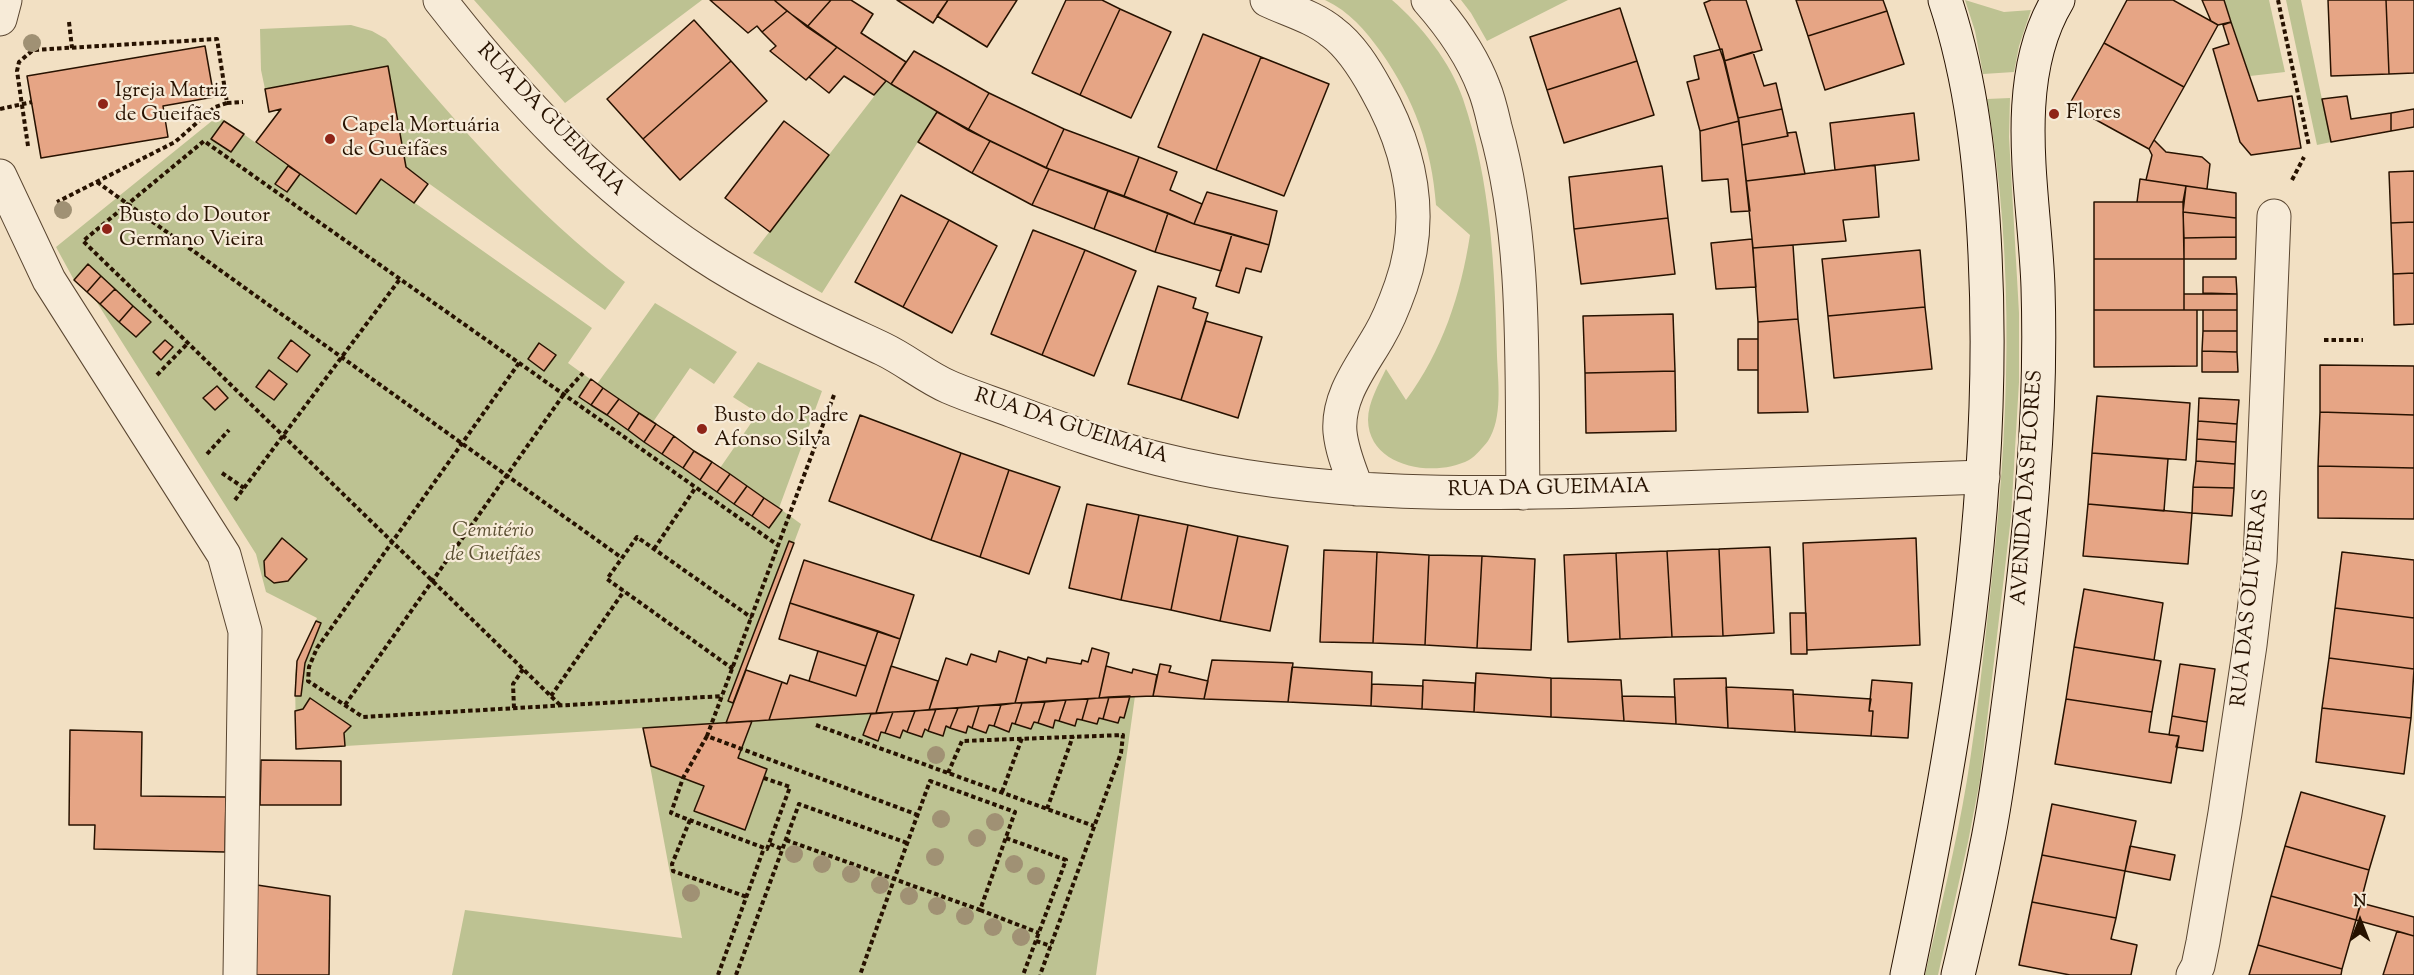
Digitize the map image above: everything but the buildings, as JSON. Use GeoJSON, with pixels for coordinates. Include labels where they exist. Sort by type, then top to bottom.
{"type":"FeatureCollection","features":[{"type":"Feature","properties":{"kind":"street"},"geometry":{"type":"LineString","coordinates":[[0,19],[5,0]]}},
{"type":"Feature","properties":{"kind":"street","name":"RUA DA GUEIMAIA"},"geometry":{"type":"LineString","coordinates":[[440,0],[523,99],[579,157],[624,198],[704,256],[782,301],[896,355],[946,386],[1091,439],[1158,459],[1193,466],[1278,480],[1357,489],[1523,493],[1983,477]]}},
{"type":"Feature","properties":{"kind":"street"},"geometry":{"type":"LineString","coordinates":[[1267,0],[1319,23],[1333,32],[1346,45],[1368,75],[1385,104],[1398,133],[1412,184],[1413,233],[1402,285],[1379,336],[1347,393],[1342,409],[1340,431],[1345,456],[1357,489]]}},
{"type":"Feature","properties":{"kind":"street"},"geometry":{"type":"LineString","coordinates":[[1428,0],[1449,26],[1484,88],[1504,158],[1515,233],[1521,342],[1523,493]]}},
{"type":"Feature","properties":{"kind":"street"},"geometry":{"type":"LineString","coordinates":[[1907,975],[1946,780],[1957,712],[1983,477],[1988,346],[1984,231],[1974,130],[1946,0]]}},
{"type":"Feature","properties":{"kind":"street","name":"AVENIDA DAS FLORES"},"geometry":{"type":"LineString","coordinates":[[1958,975],[1987,848],[2027,550],[2035,446],[2039,341],[2028,116],[2030,86],[2036,54],[2058,0]]}},
{"type":"Feature","properties":{"kind":"street"},"geometry":{"type":"LineString","coordinates":[[0,176],[49,280],[224,555],[245,631],[240,975]]}},
{"type":"Feature","properties":{"kind":"street","name":"RUA DAS OLIVEIRAS"},"geometry":{"type":"LineString","coordinates":[[2193,975],[2198,966],[2204,942],[2225,813],[2250,645],[2259,561],[2274,216]]}},
{"type":"Feature","properties":{"kind":"path"},"geometry":{"type":"LineString","coordinates":[[2278,0],[2309,146]]}},
{"type":"Feature","properties":{"kind":"path"},"geometry":{"type":"LineString","coordinates":[[69,22],[72,48]]}},
{"type":"Feature","properties":{"kind":"path"},"geometry":{"type":"LineString","coordinates":[[30,154],[17,79],[19,62],[33,50],[216,39],[227,103]]}},
{"type":"Feature","properties":{"kind":"path"},"geometry":{"type":"LineString","coordinates":[[0,109],[32,102]]}},
{"type":"Feature","properties":{"kind":"path"},"geometry":{"type":"LineString","coordinates":[[52,205],[175,142],[215,107],[227,103],[243,102]]}},
{"type":"Feature","properties":{"kind":"path"},"geometry":{"type":"LineString","coordinates":[[560,705],[83,241],[204,141],[779,546]]}},
{"type":"Feature","properties":{"kind":"path"},"geometry":{"type":"LineString","coordinates":[[97,182],[622,558]]}},
{"type":"Feature","properties":{"kind":"path"},"geometry":{"type":"LineString","coordinates":[[233,502],[400,279]]}},
{"type":"Feature","properties":{"kind":"path"},"geometry":{"type":"LineString","coordinates":[[2324,340],[2363,340]]}},
{"type":"Feature","properties":{"kind":"path"},"geometry":{"type":"LineString","coordinates":[[519,363],[317,648],[309,667],[308,681],[363,717],[723,696]]}},
{"type":"Feature","properties":{"kind":"path"},"geometry":{"type":"LineString","coordinates":[[345,705],[564,394],[583,373]]}},
{"type":"Feature","properties":{"kind":"path"},"geometry":{"type":"LineString","coordinates":[[764,778],[790,787],[767,849],[671,813],[683,778],[707,736],[723,696],[834,395]]}},
{"type":"Feature","properties":{"kind":"path"},"geometry":{"type":"LineString","coordinates":[[203,459],[229,429]]}},
{"type":"Feature","properties":{"kind":"path"},"geometry":{"type":"LineString","coordinates":[[654,549],[696,487]]}},
{"type":"Feature","properties":{"kind":"path"},"geometry":{"type":"LineString","coordinates":[[733,669],[607,579],[637,537],[752,618]]}},
{"type":"Feature","properties":{"kind":"path"},"geometry":{"type":"LineString","coordinates":[[551,696],[624,591]]}},
{"type":"Feature","properties":{"kind":"path"},"geometry":{"type":"LineString","coordinates":[[514,708],[513,684],[523,669]]}},
{"type":"Feature","properties":{"kind":"path"},"geometry":{"type":"LineString","coordinates":[[816,725],[1094,826]]}},
{"type":"Feature","properties":{"kind":"path"},"geometry":{"type":"LineString","coordinates":[[948,773],[962,741],[1123,735],[1121,753],[1040,975]]}},
{"type":"Feature","properties":{"kind":"path"},"geometry":{"type":"LineString","coordinates":[[707,736],[918,815]]}},
{"type":"Feature","properties":{"kind":"path"},"geometry":{"type":"LineString","coordinates":[[1047,809],[1073,736]]}},
{"type":"Feature","properties":{"kind":"path"},"geometry":{"type":"LineString","coordinates":[[1002,792],[1022,738]]}},
{"type":"Feature","properties":{"kind":"path"},"geometry":{"type":"LineString","coordinates":[[860,975],[930,781],[1016,812],[980,910]]}},
{"type":"Feature","properties":{"kind":"path"},"geometry":{"type":"LineString","coordinates":[[736,975],[799,804],[907,843]]}},
{"type":"Feature","properties":{"kind":"path"},"geometry":{"type":"LineString","coordinates":[[690,820],[672,864],[673,871],[747,897]]}},
{"type":"Feature","properties":{"kind":"path"},"geometry":{"type":"LineString","coordinates":[[1006,838],[1066,860],[1023,975]]}},
{"type":"Feature","properties":{"kind":"path"},"geometry":{"type":"LineString","coordinates":[[786,840],[1039,933]]}},
{"type":"Feature","properties":{"kind":"path"},"geometry":{"type":"LineString","coordinates":[[770,844],[782,849]]}},
{"type":"Feature","properties":{"kind":"path"},"geometry":{"type":"LineString","coordinates":[[717,975],[764,848]]}},
{"type":"Feature","properties":{"kind":"path"},"geometry":{"type":"LineString","coordinates":[[1036,941],[1051,946]]}},
{"type":"Feature","properties":{"kind":"green space"},"geometry":{"type":"Polygon","coordinates":[[[474,0],[702,0],[565,103],[474,0]]]}},
{"type":"Feature","properties":{"kind":"green space"},"geometry":{"type":"Polygon","coordinates":[[[1325,0],[1392,0],[1414,21],[1443,58],[1458,85],[1472,130],[1486,194],[1490,226],[1495,291],[1498,411],[1493,432],[1488,441],[1472,458],[1455,465],[1422,468],[1406,465],[1391,458],[1379,449],[1371,436],[1368,413],[1386,369],[1406,400],[1419,382],[1448,322],[1461,279],[1470,235],[1436,205],[1426,144],[1412,106],[1393,70],[1363,29],[1342,10],[1325,0]]]}},
{"type":"Feature","properties":{"kind":"green space"},"geometry":{"type":"Polygon","coordinates":[[[1461,0],[1568,0],[1487,41],[1461,0]]]}},
{"type":"Feature","properties":{"kind":"green space"},"geometry":{"type":"Polygon","coordinates":[[[1965,0],[2004,12],[2031,10],[2019,46],[2014,72],[1983,74],[1975,31],[1965,0]]]}},
{"type":"Feature","properties":{"kind":"green space"},"geometry":{"type":"Polygon","coordinates":[[[2224,0],[2269,0],[2285,72],[2250,76],[2224,0]]]}},
{"type":"Feature","properties":{"kind":"green space"},"geometry":{"type":"Polygon","coordinates":[[[2286,0],[2301,0],[2331,142],[2317,145],[2286,0]]]}},
{"type":"Feature","properties":{"kind":"green space"},"geometry":{"type":"Polygon","coordinates":[[[351,25],[372,31],[386,39],[498,167],[559,227],[625,282],[605,310],[406,167],[387,66],[265,89],[261,70],[260,29],[351,25]]]}},
{"type":"Feature","properties":{"kind":"green space"},"geometry":{"type":"Polygon","coordinates":[[[886,81],[937,112],[822,293],[753,253],[886,81]]]}},
{"type":"Feature","properties":{"kind":"green space"},"geometry":{"type":"Polygon","coordinates":[[[2010,98],[2009,137],[2019,313],[2019,382],[2011,517],[1980,780],[1938,975],[1925,975],[1953,854],[1967,780],[1997,534],[2005,409],[2006,285],[1996,161],[1987,99],[2010,98]]]}},
{"type":"Feature","properties":{"kind":"green space","name":"Cemitério de Gueifães"},"geometry":{"type":"Polygon","coordinates":[[[218,116],[356,214],[381,179],[592,328],[568,363],[597,384],[655,303],[737,352],[714,384],[690,368],[653,422],[720,468],[758,413],[733,397],[758,362],[822,391],[779,508],[801,524],[726,723],[1135,696],[1096,975],[452,975],[465,910],[682,938],[643,728],[296,749],[295,675],[297,661],[317,618],[266,592],[256,554],[96,301],[74,280],[56,247],[218,116]]]}},
{"type":"Feature","properties":{"kind":"place","name":"Igreja Matriz de Gueifães"},"geometry":{"type":"Point","coordinates":[103,104]}},
{"type":"Feature","properties":{"kind":"place","name":"Flores"},"geometry":{"type":"Point","coordinates":[2054,114]}},
{"type":"Feature","properties":{"kind":"place","name":"Capela Mortuária de Gueifães"},"geometry":{"type":"Point","coordinates":[330,139]}},
{"type":"Feature","properties":{"kind":"place","name":"Busto do Doutor Germano Vieira"},"geometry":{"type":"Point","coordinates":[107,229]}},
{"type":"Feature","properties":{"kind":"place","name":"Busto do Padre Afonso Silva"},"geometry":{"type":"Point","coordinates":[702,429]}}]}
